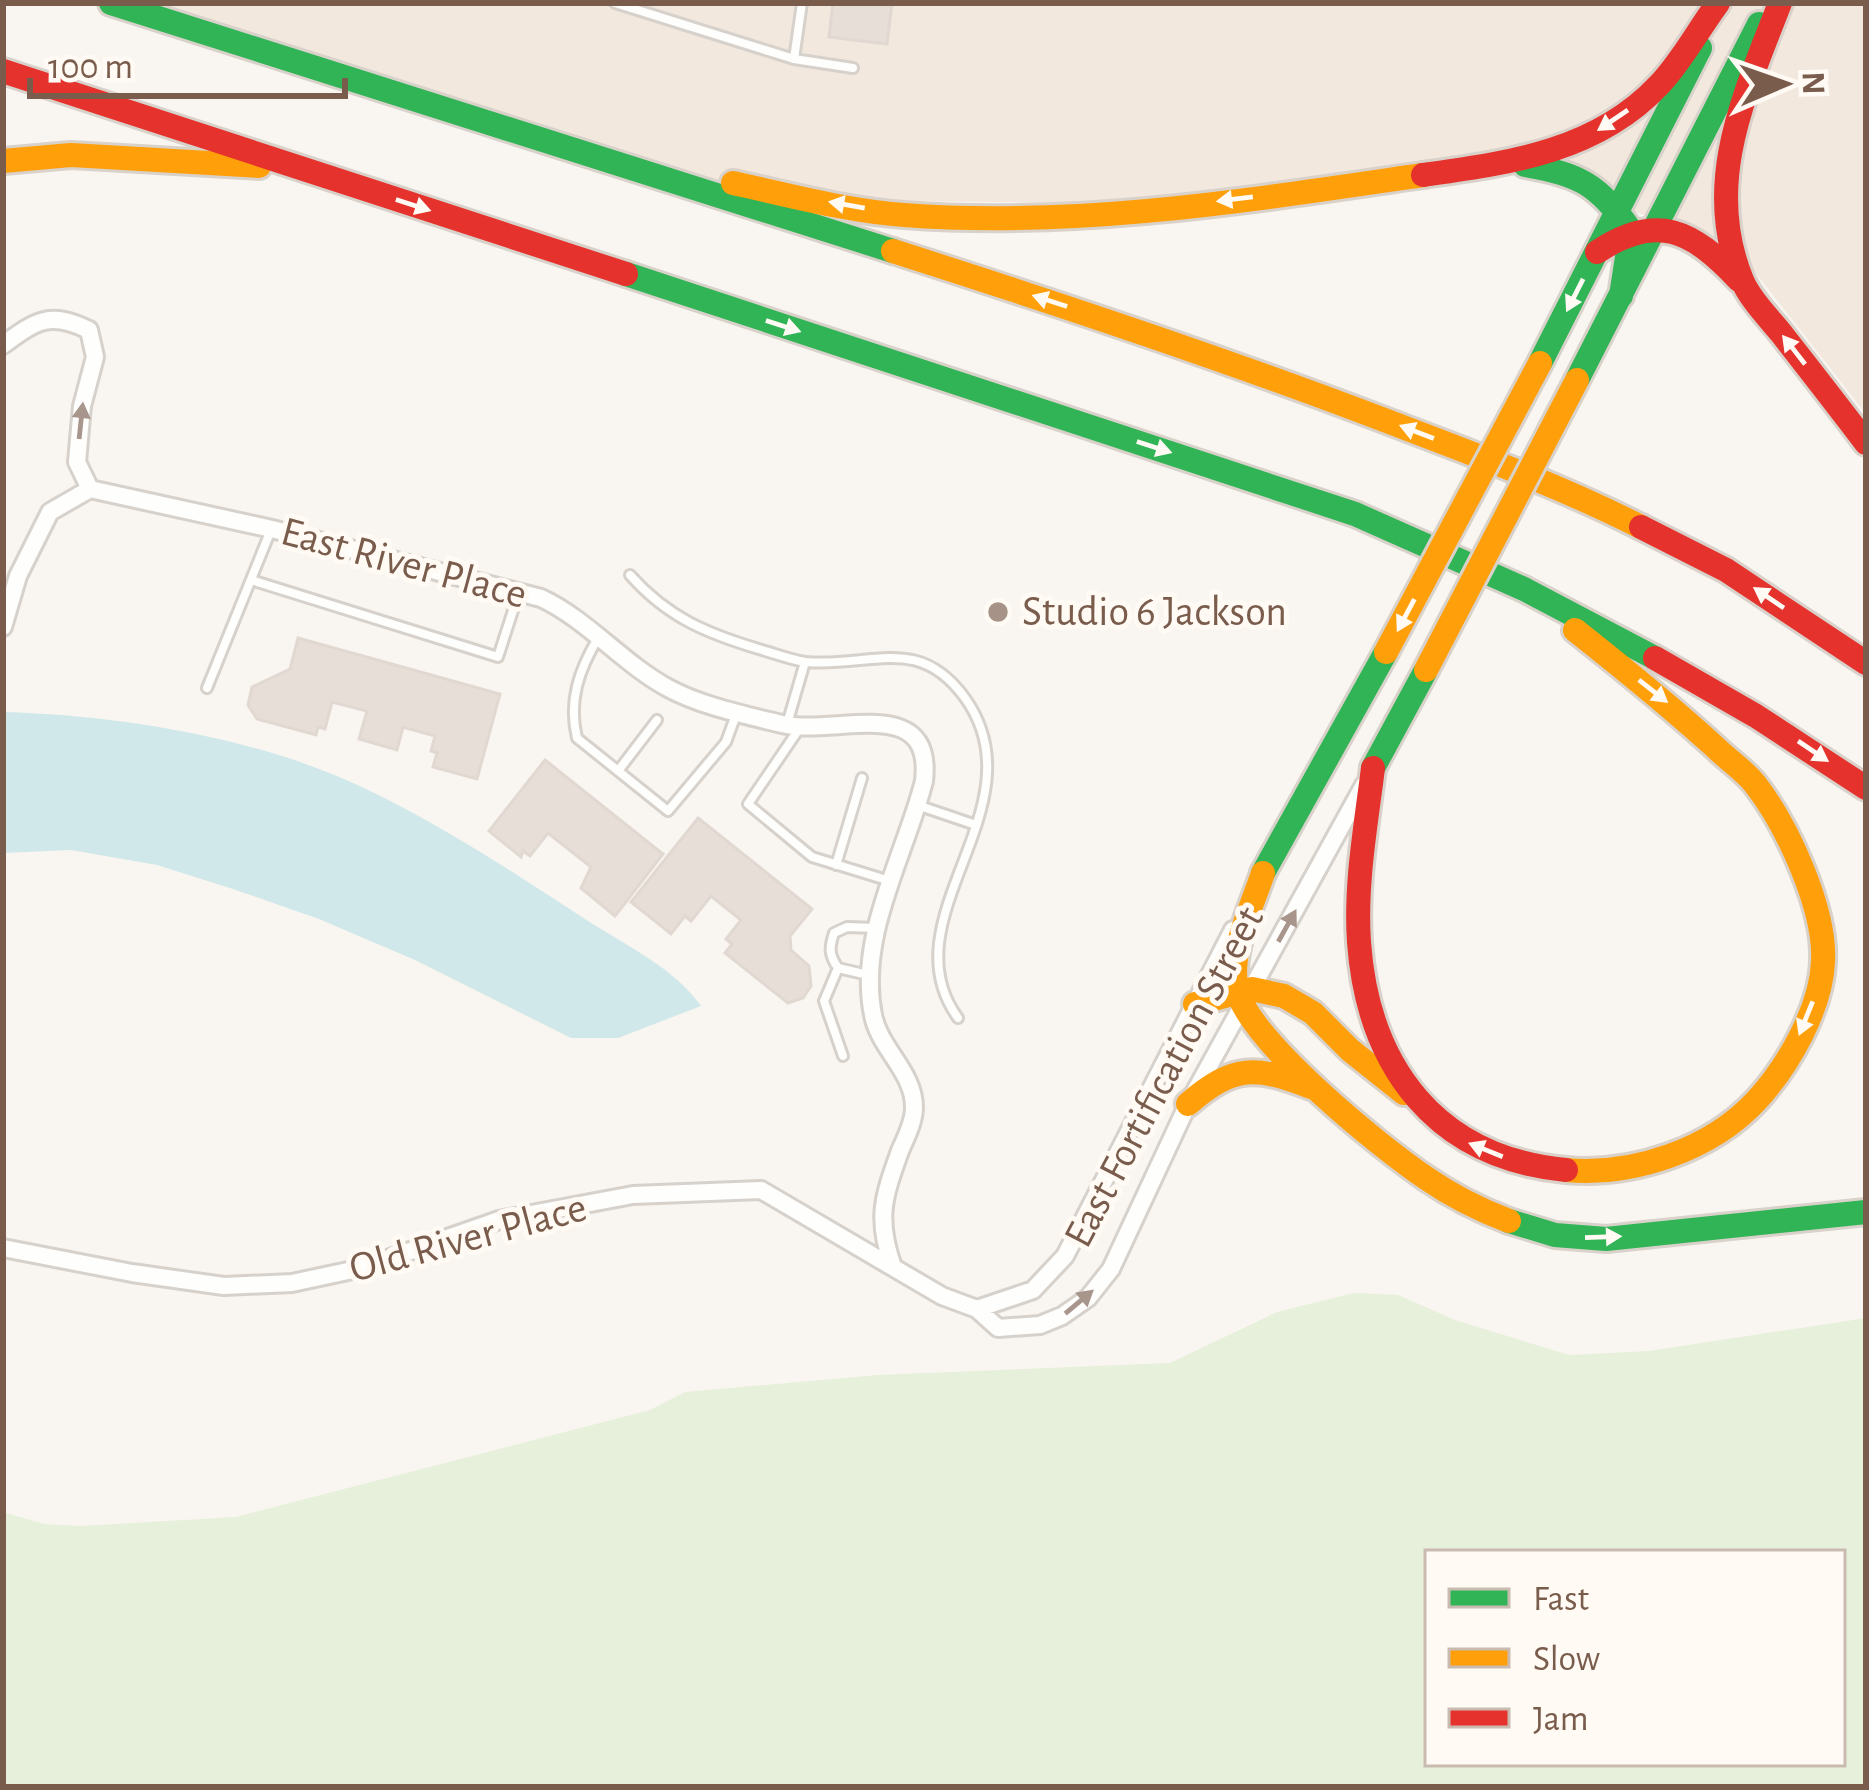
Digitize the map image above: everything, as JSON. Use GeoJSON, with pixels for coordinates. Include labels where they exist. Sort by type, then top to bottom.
{"type":"FeatureCollection","features":[{"type":"Feature","properties":{"kind":"main road"},"geometry":{"type":"LineString","coordinates":[[110,3],[1123,324],[1566,489],[1726,570],[1866,663]]}},
{"type":"Feature","properties":{"kind":"main road"},"geometry":{"type":"LineString","coordinates":[[580,152],[898,214],[984,219],[1126,214],[1553,154],[1610,124],[1657,86],[1720,3]]}},
{"type":"Feature","properties":{"kind":"main road","name":"East Fortification Street"},"geometry":{"type":"LineString","coordinates":[[1373,768],[1621,296],[1635,223],[1720,3]]}},
{"type":"Feature","properties":{"kind":"main road","name":"East Fortification Street"},"geometry":{"type":"LineString","coordinates":[[1263,873],[1386,652],[1597,252],[1635,223],[1770,3]]}},
{"type":"Feature","properties":{"kind":"main road"},"geometry":{"type":"LineString","coordinates":[[1743,284],[1725,206],[1726,160],[1738,111],[1780,3]]}},
{"type":"Feature","properties":{"kind":"main road"},"geometry":{"type":"LineString","coordinates":[[3,71],[1206,464],[1401,533],[1631,644],[1804,744],[1866,788]]}},
{"type":"Feature","properties":{"kind":"main road"},"geometry":{"type":"LineString","coordinates":[[3,161],[71,154],[301,169]]}},
{"type":"Feature","properties":{"kind":"main road"},"geometry":{"type":"LineString","coordinates":[[1511,163],[1567,171],[1608,195],[1635,223],[1694,242],[1726,263],[1866,442]]}},
{"type":"Feature","properties":{"kind":"main road"},"geometry":{"type":"LineString","coordinates":[[1195,1004],[1244,995],[1284,996],[1313,1013],[1350,1050],[1474,1147],[1544,1170],[1619,1170],[1679,1153],[1739,1118],[1780,1073],[1811,1011],[1824,954],[1804,876],[1758,787],[1669,704],[1527,594]]}},
{"type":"Feature","properties":{"kind":"main road"},"geometry":{"type":"LineString","coordinates":[[1373,768],[1359,879],[1362,968],[1388,1054],[1423,1108]]}},
{"type":"Feature","properties":{"kind":"main road"},"geometry":{"type":"LineString","coordinates":[[1263,873],[1245,934],[1244,995],[1261,1030],[1323,1091],[1427,1179],[1505,1220],[1574,1238],[1659,1234],[1866,1211]]}},
{"type":"Feature","properties":{"kind":"main road"},"geometry":{"type":"LineString","coordinates":[[1188,1105],[1213,1082],[1244,1069],[1264,1069],[1323,1091]]}},
{"type":"Feature","properties":{"kind":"street"},"geometry":{"type":"LineString","coordinates":[[3,627],[18,576],[50,512],[91,489],[76,462],[94,357],[89,330],[62,317],[28,325],[4,347]]}},
{"type":"Feature","properties":{"kind":"street","name":"East River Place"},"geometry":{"type":"LineString","coordinates":[[91,489],[519,592],[556,605],[668,688],[737,712],[793,727],[892,724],[915,737],[925,767],[868,975],[873,1020],[914,1101],[913,1118],[881,1211],[882,1234],[893,1267]]}},
{"type":"Feature","properties":{"kind":"street","name":"East Fortification Street"},"geometry":{"type":"LineString","coordinates":[[1263,873],[1065,1256],[1033,1290],[977,1309],[998,1328],[1011,1330],[1062,1316],[1088,1298],[1111,1269],[1244,995],[1373,768]]}},
{"type":"Feature","properties":{"kind":"street","name":"Old River Place"},"geometry":{"type":"LineString","coordinates":[[3,1248],[132,1274],[224,1286],[292,1283],[362,1268],[500,1220],[633,1195],[761,1190],[942,1296],[977,1309]]}},
{"type":"Feature","properties":{"kind":"lane"},"geometry":{"type":"LineString","coordinates":[[616,3],[794,59],[853,68]]}},
{"type":"Feature","properties":{"kind":"lane"},"geometry":{"type":"LineString","coordinates":[[794,59],[802,3]]}},
{"type":"Feature","properties":{"kind":"lane"},"geometry":{"type":"LineString","coordinates":[[206,688],[272,529]]}},
{"type":"Feature","properties":{"kind":"lane"},"geometry":{"type":"LineString","coordinates":[[630,575],[651,600],[711,635],[805,662],[904,655],[936,669],[963,695],[982,725],[990,759],[988,789],[940,931],[944,999],[958,1018]]}},
{"type":"Feature","properties":{"kind":"lane"},"geometry":{"type":"LineString","coordinates":[[251,580],[498,657],[519,592]]}},
{"type":"Feature","properties":{"kind":"lane"},"geometry":{"type":"LineString","coordinates":[[599,637],[574,690],[577,738],[668,811],[726,742],[737,712]]}},
{"type":"Feature","properties":{"kind":"lane"},"geometry":{"type":"LineString","coordinates":[[805,662],[793,727],[748,804],[812,857],[891,882]]}},
{"type":"Feature","properties":{"kind":"lane"},"geometry":{"type":"LineString","coordinates":[[617,771],[656,720]]}},
{"type":"Feature","properties":{"kind":"lane"},"geometry":{"type":"LineString","coordinates":[[836,865],[862,778]]}},
{"type":"Feature","properties":{"kind":"lane"},"geometry":{"type":"LineString","coordinates":[[917,805],[976,824]]}},
{"type":"Feature","properties":{"kind":"lane"},"geometry":{"type":"LineString","coordinates":[[868,975],[838,968],[830,956],[834,933],[847,927],[878,928]]}},
{"type":"Feature","properties":{"kind":"lane"},"geometry":{"type":"LineString","coordinates":[[838,968],[824,1001],[843,1056]]}},
{"type":"Feature","properties":{"kind":"shaded area"},"geometry":{"type":"Polygon","coordinates":[[[111,3],[1866,3],[1866,414],[1740,253],[1511,163],[1191,204],[817,200],[580,152],[111,3]]]}},
{"type":"Feature","properties":{"kind":"green space"},"geometry":{"type":"Polygon","coordinates":[[[1354,1293],[1398,1295],[1455,1320],[1569,1355],[1649,1351],[1866,1318],[1866,1787],[3,1787],[3,1512],[44,1524],[81,1526],[236,1517],[650,1410],[685,1392],[878,1375],[1170,1363],[1277,1312],[1354,1293]]]}},
{"type":"Feature","properties":{"kind":"water"},"geometry":{"type":"Polygon","coordinates":[[[3,712],[94,718],[189,732],[325,771],[394,803],[505,867],[663,968],[701,1006],[618,1038],[571,1038],[415,960],[233,889],[157,865],[71,850],[3,853],[3,712]]]}},
{"type":"Feature","properties":{"kind":"building"},"geometry":{"type":"Polygon","coordinates":[[[833,3],[892,3],[887,44],[829,37],[833,3]]]}},
{"type":"Feature","properties":{"kind":"building"},"geometry":{"type":"Polygon","coordinates":[[[298,638],[500,694],[477,779],[433,767],[435,736],[403,727],[397,750],[359,739],[367,711],[332,702],[325,729],[318,727],[316,735],[257,719],[248,705],[252,687],[290,669],[298,638]]]}},
{"type":"Feature","properties":{"kind":"building"},"geometry":{"type":"Polygon","coordinates":[[[545,760],[663,854],[615,916],[581,888],[591,867],[548,833],[530,856],[523,851],[521,857],[489,831],[545,760]]]}},
{"type":"Feature","properties":{"kind":"building"},"geometry":{"type":"Polygon","coordinates":[[[698,818],[812,909],[790,936],[791,950],[809,966],[811,986],[803,998],[788,1003],[725,953],[732,944],[726,939],[741,920],[711,896],[691,921],[685,916],[671,934],[631,902],[698,818]]]}},
{"type":"Feature","properties":{"kind":"traffic: fast"},"geometry":{"type":"LineString","coordinates":[[111,3],[893,251]]}},
{"type":"Feature","properties":{"kind":"traffic: fast"},"geometry":{"type":"LineString","coordinates":[[1577,380],[1759,24]]}},
{"type":"Feature","properties":{"kind":"traffic: fast"},"geometry":{"type":"LineString","coordinates":[[1540,363],[1700,48]]}},
{"type":"Feature","properties":{"kind":"traffic: fast"},"geometry":{"type":"LineString","coordinates":[[1525,165],[1587,184],[1631,231],[1621,296]]}},
{"type":"Feature","properties":{"kind":"traffic: fast"},"geometry":{"type":"LineString","coordinates":[[626,274],[1355,514],[1524,589],[1655,658]]}},
{"type":"Feature","properties":{"kind":"traffic: fast"},"geometry":{"type":"LineString","coordinates":[[1263,873],[1386,652]]}},
{"type":"Feature","properties":{"kind":"traffic: fast"},"geometry":{"type":"LineString","coordinates":[[1373,768],[1426,670]]}},
{"type":"Feature","properties":{"kind":"traffic: fast"},"geometry":{"type":"LineString","coordinates":[[1509,1221],[1555,1235],[1606,1239],[1866,1212]]}},
{"type":"Feature","properties":{"kind":"traffic: slow"},"geometry":{"type":"LineString","coordinates":[[3,161],[71,155],[259,166]]}},
{"type":"Feature","properties":{"kind":"traffic: slow"},"geometry":{"type":"LineString","coordinates":[[733,183],[882,213],[1034,218],[1164,209],[1423,175]]}},
{"type":"Feature","properties":{"kind":"traffic: slow"},"geometry":{"type":"LineString","coordinates":[[893,251],[1319,395],[1512,469],[1641,527]]}},
{"type":"Feature","properties":{"kind":"traffic: slow"},"geometry":{"type":"LineString","coordinates":[[1386,652],[1540,363]]}},
{"type":"Feature","properties":{"kind":"traffic: slow"},"geometry":{"type":"LineString","coordinates":[[1426,670],[1577,380]]}},
{"type":"Feature","properties":{"kind":"traffic: slow"},"geometry":{"type":"LineString","coordinates":[[1566,1170],[1644,1164],[1694,1146],[1738,1118],[1769,1086],[1801,1036],[1816,999],[1823,962],[1818,918],[1802,869],[1755,784],[1575,630]]}},
{"type":"Feature","properties":{"kind":"traffic: slow"},"geometry":{"type":"LineString","coordinates":[[1263,873],[1236,961],[1237,990],[1247,1012],[1291,1064],[1379,1143],[1446,1191],[1509,1221]]}},
{"type":"Feature","properties":{"kind":"traffic: slow"},"geometry":{"type":"LineString","coordinates":[[1195,1004],[1252,989],[1284,996],[1313,1013],[1404,1093]]}},
{"type":"Feature","properties":{"kind":"traffic: slow"},"geometry":{"type":"LineString","coordinates":[[1188,1104],[1219,1082],[1246,1073],[1275,1075],[1311,1087]]}},
{"type":"Feature","properties":{"kind":"traffic: jam"},"geometry":{"type":"LineString","coordinates":[[1423,175],[1549,151],[1607,126],[1659,85],[1718,3]]}},
{"type":"Feature","properties":{"kind":"traffic: jam"},"geometry":{"type":"LineString","coordinates":[[1780,3],[1733,139],[1726,209],[1731,244],[1750,294],[1866,443]]}},
{"type":"Feature","properties":{"kind":"traffic: jam"},"geometry":{"type":"LineString","coordinates":[[3,71],[626,274]]}},
{"type":"Feature","properties":{"kind":"traffic: jam"},"geometry":{"type":"LineString","coordinates":[[1597,252],[1638,232],[1673,232],[1705,249],[1739,280]]}},
{"type":"Feature","properties":{"kind":"traffic: jam"},"geometry":{"type":"LineString","coordinates":[[1641,527],[1726,570],[1866,663]]}},
{"type":"Feature","properties":{"kind":"traffic: jam"},"geometry":{"type":"LineString","coordinates":[[1655,658],[1866,788]]}},
{"type":"Feature","properties":{"kind":"traffic: jam"},"geometry":{"type":"LineString","coordinates":[[1373,768],[1360,876],[1359,942],[1365,987],[1394,1066],[1446,1126],[1480,1147],[1520,1162],[1566,1170]]}},
{"type":"Feature","properties":{"kind":"place","name":"Studio 6 Jackson"},"geometry":{"type":"Point","coordinates":[998,612]}}]}
